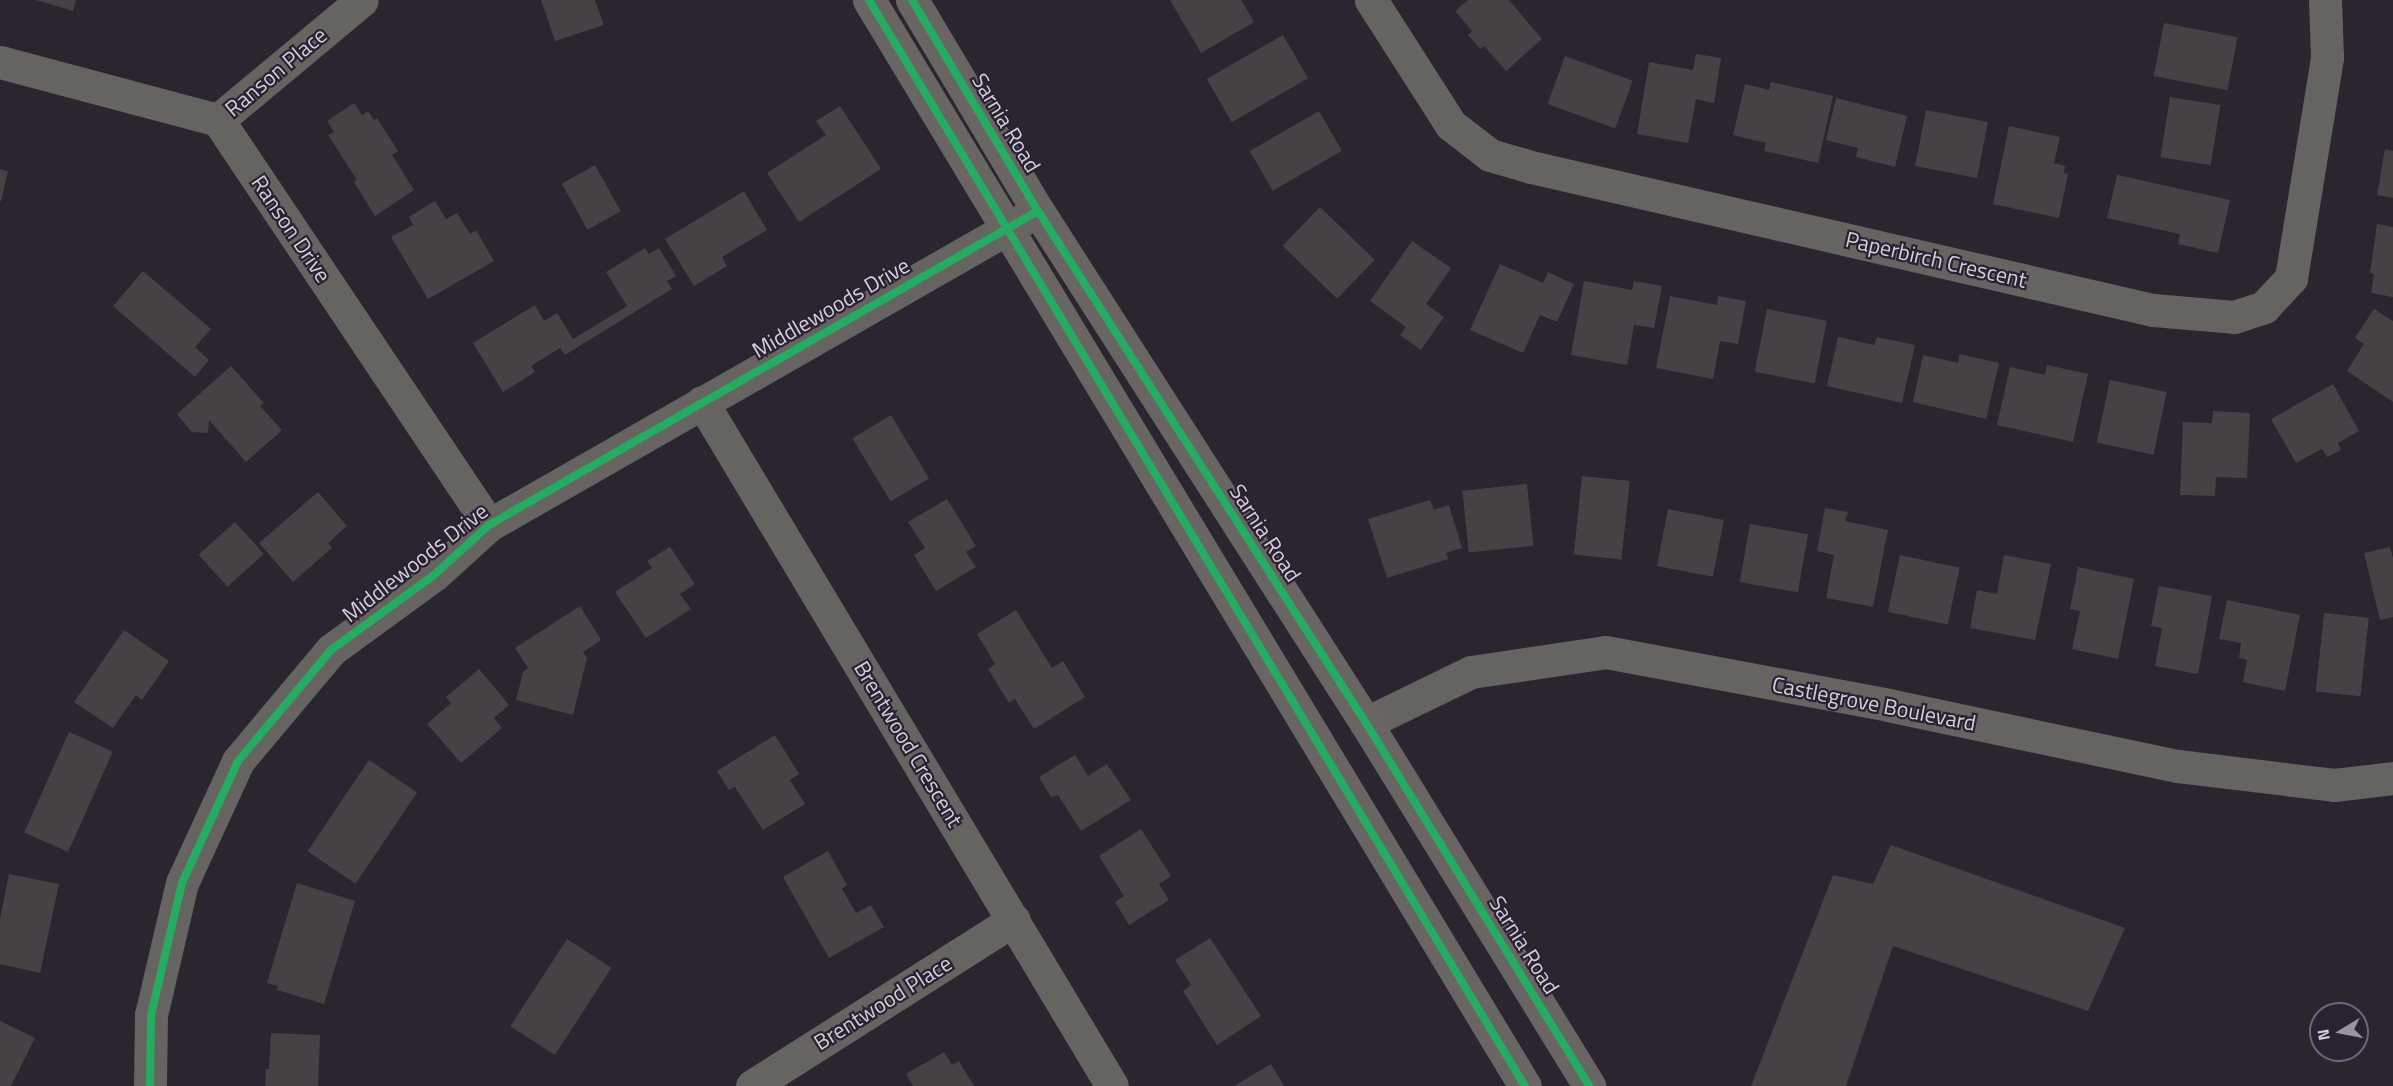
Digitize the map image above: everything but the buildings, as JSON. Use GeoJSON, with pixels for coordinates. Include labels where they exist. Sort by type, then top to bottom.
{"type":"FeatureCollection","features":[{"type":"Feature","properties":{"kind":"main road"},"geometry":{"type":"LineString","coordinates":[[869,0],[1525,1086]]}},
{"type":"Feature","properties":{"kind":"main road","name":"Sarnia Road"},"geometry":{"type":"LineString","coordinates":[[912,0],[1038,212],[1366,723],[1589,1086]]}},
{"type":"Feature","properties":{"kind":"street","name":"Ranson Place"},"geometry":{"type":"LineString","coordinates":[[218,120],[362,0]]}},
{"type":"Feature","properties":{"kind":"street","name":"Paperbirch Crescent"},"geometry":{"type":"LineString","coordinates":[[1371,0],[1452,126],[1490,154],[1531,167],[2153,310],[2234,317],[2264,307],[2291,278],[2327,57],[2325,0]]}},
{"type":"Feature","properties":{"kind":"street"},"geometry":{"type":"LineString","coordinates":[[0,62],[218,120]]}},
{"type":"Feature","properties":{"kind":"street","name":"Ranson Drive"},"geometry":{"type":"LineString","coordinates":[[218,120],[489,525]]}},
{"type":"Feature","properties":{"kind":"street","name":"Middlewoods Drive"},"geometry":{"type":"LineString","coordinates":[[150,1086],[151,1015],[182,883],[238,761],[331,650],[434,575],[489,525],[1038,212]]}},
{"type":"Feature","properties":{"kind":"street","name":"Brentwood Crescent"},"geometry":{"type":"LineString","coordinates":[[702,402],[1112,1086]]}},
{"type":"Feature","properties":{"kind":"street","name":"Castlegrove Boulevard"},"geometry":{"type":"LineString","coordinates":[[1366,723],[1471,672],[1606,652],[1888,705],[2178,766],[2334,785],[2393,777]]}},
{"type":"Feature","properties":{"kind":"street","name":"Brentwood Place"},"geometry":{"type":"LineString","coordinates":[[752,1086],[1014,920]]}},
{"type":"Feature","properties":{"kind":"cycle path"},"geometry":{"type":"LineString","coordinates":[[869,0],[1525,1086]]}},
{"type":"Feature","properties":{"kind":"cycle path"},"geometry":{"type":"LineString","coordinates":[[912,0],[1038,211],[1366,723],[1589,1086]]}},
{"type":"Feature","properties":{"kind":"cycle path"},"geometry":{"type":"LineString","coordinates":[[150,1086],[151,1015],[182,883],[238,761],[331,650],[434,575],[489,525],[1038,211]]}}]}
